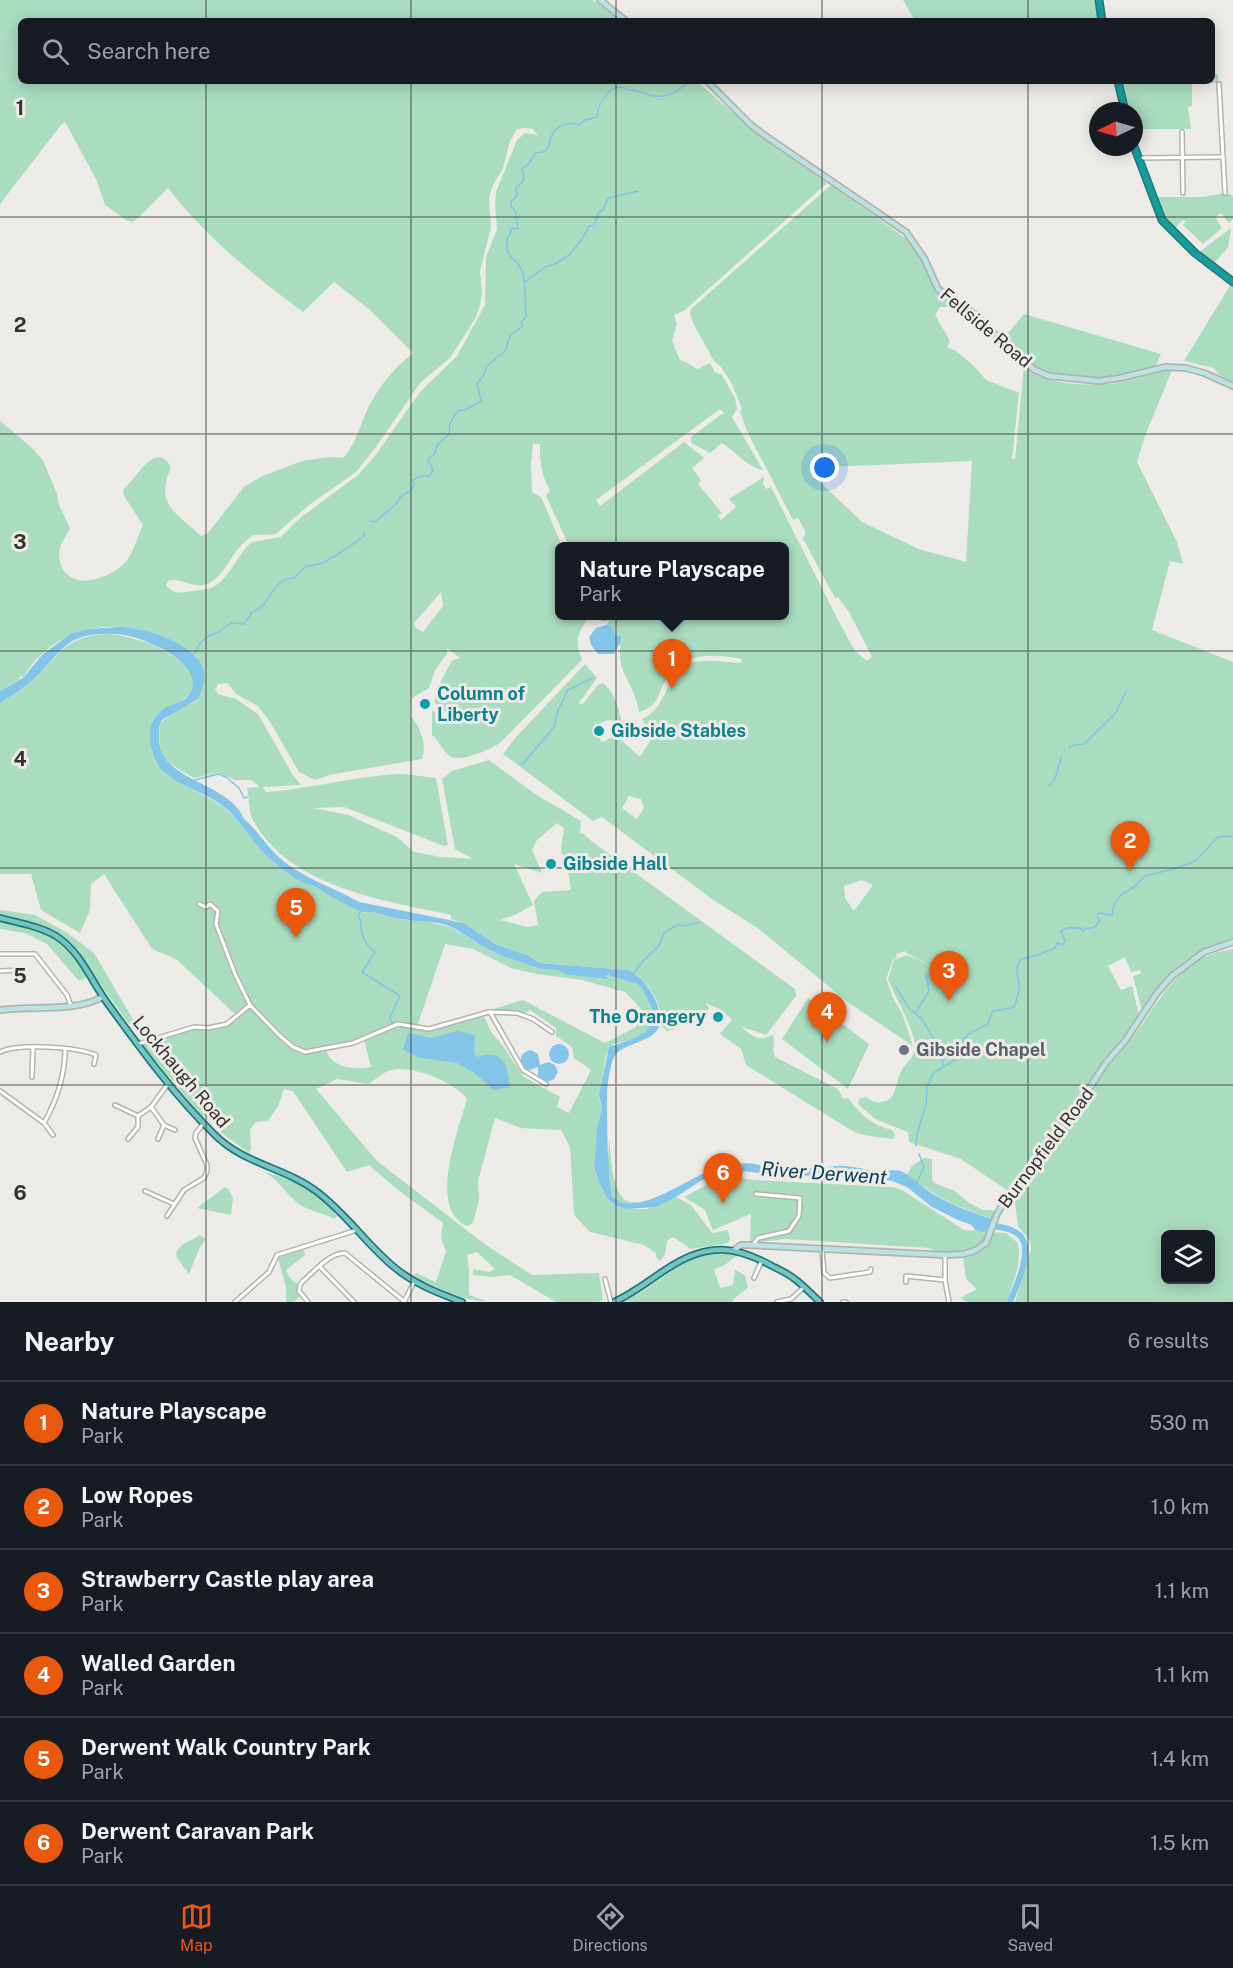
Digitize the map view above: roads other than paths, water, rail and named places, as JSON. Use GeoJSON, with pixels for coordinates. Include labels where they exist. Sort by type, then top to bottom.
{"type":"FeatureCollection","features":[{"type":"Feature","properties":{"kind":"highway"},"geometry":{"type":"LineString","coordinates":[[1099,0],[1102,18]]}},
{"type":"Feature","properties":{"kind":"highway"},"geometry":{"type":"LineString","coordinates":[[1119,84],[1123,102]]}},
{"type":"Feature","properties":{"kind":"highway"},"geometry":{"type":"LineString","coordinates":[[1138,158],[1155,206],[1164,222],[1210,266],[1233,282]]}},
{"type":"Feature","properties":{"kind":"main road","name":"Lockhaugh Road"},"geometry":{"type":"LineString","coordinates":[[0,918],[33,926],[56,936],[74,952],[103,997],[138,1044],[204,1124],[231,1148],[250,1160],[315,1190],[394,1268],[414,1282],[462,1302]]}},
{"type":"Feature","properties":{"kind":"main road"},"geometry":{"type":"LineString","coordinates":[[613,1302],[636,1291],[670,1266],[692,1255],[712,1249],[734,1250],[762,1260],[789,1275],[820,1302]]}},
{"type":"Feature","properties":{"kind":"street"},"geometry":{"type":"LineString","coordinates":[[600,0],[622,18]]}},
{"type":"Feature","properties":{"kind":"street","name":"Fellside Road"},"geometry":{"type":"LineString","coordinates":[[710,84],[767,137],[906,232],[924,258],[938,289],[976,315],[1013,353],[1035,370],[1049,376],[1099,381],[1166,367],[1186,368],[1204,372],[1233,386]]}},
{"type":"Feature","properties":{"kind":"street"},"geometry":{"type":"LineString","coordinates":[[1219,84],[1226,193]]}},
{"type":"Feature","properties":{"kind":"street"},"geometry":{"type":"LineString","coordinates":[[1182,132],[1183,194]]}},
{"type":"Feature","properties":{"kind":"street"},"geometry":{"type":"LineString","coordinates":[[1138,158],[1223,157]]}},
{"type":"Feature","properties":{"kind":"street"},"geometry":{"type":"LineString","coordinates":[[199,904],[206,907],[210,904],[219,911],[216,924],[249,1006],[293,1047],[305,1052],[353,1044],[398,1024],[429,1029],[490,1012],[517,1013],[533,1019],[552,1032]]}},
{"type":"Feature","properties":{"kind":"street","name":"Burnopfield Road"},"geometry":{"type":"LineString","coordinates":[[734,1250],[751,1245],[945,1255],[964,1254],[976,1250],[986,1243],[997,1214],[1031,1165],[1075,1112],[1157,993],[1192,959],[1204,952],[1233,942]]}},
{"type":"Feature","properties":{"kind":"street"},"geometry":{"type":"LineString","coordinates":[[0,954],[34,954],[67,994],[71,1006]]}},
{"type":"Feature","properties":{"kind":"street"},"geometry":{"type":"LineString","coordinates":[[0,971],[24,970]]}},
{"type":"Feature","properties":{"kind":"street"},"geometry":{"type":"LineString","coordinates":[[0,1010],[89,1004],[103,997]]}},
{"type":"Feature","properties":{"kind":"street"},"geometry":{"type":"LineString","coordinates":[[138,1044],[194,1027],[208,1028],[227,1024],[249,1006]]}},
{"type":"Feature","properties":{"kind":"street"},"geometry":{"type":"LineString","coordinates":[[490,1012],[523,1070],[546,1084]]}},
{"type":"Feature","properties":{"kind":"street"},"geometry":{"type":"LineString","coordinates":[[0,1052],[16,1047],[85,1051],[96,1055],[94,1064]]}},
{"type":"Feature","properties":{"kind":"street"},"geometry":{"type":"LineString","coordinates":[[32,1077],[33,1048]]}},
{"type":"Feature","properties":{"kind":"street"},"geometry":{"type":"LineString","coordinates":[[44,1123],[53,1107],[63,1074],[65,1049]]}},
{"type":"Feature","properties":{"kind":"street"},"geometry":{"type":"LineString","coordinates":[[138,1116],[151,1107],[169,1082]]}},
{"type":"Feature","properties":{"kind":"street"},"geometry":{"type":"LineString","coordinates":[[0,1090],[44,1123],[53,1135]]}},
{"type":"Feature","properties":{"kind":"street"},"geometry":{"type":"LineString","coordinates":[[115,1104],[138,1116]]}},
{"type":"Feature","properties":{"kind":"street"},"geometry":{"type":"LineString","coordinates":[[151,1107],[164,1125],[175,1130]]}},
{"type":"Feature","properties":{"kind":"street"},"geometry":{"type":"LineString","coordinates":[[128,1139],[138,1127],[138,1116]]}},
{"type":"Feature","properties":{"kind":"street"},"geometry":{"type":"LineString","coordinates":[[167,1216],[184,1190],[204,1178],[207,1172],[207,1165],[195,1138],[199,1128],[204,1124]]}},
{"type":"Feature","properties":{"kind":"street"},"geometry":{"type":"LineString","coordinates":[[158,1139],[164,1125]]}},
{"type":"Feature","properties":{"kind":"street"},"geometry":{"type":"LineString","coordinates":[[145,1191],[174,1204]]}},
{"type":"Feature","properties":{"kind":"street"},"geometry":{"type":"LineString","coordinates":[[743,1252],[758,1239],[789,1231],[799,1216],[800,1198],[756,1194]]}},
{"type":"Feature","properties":{"kind":"street"},"geometry":{"type":"LineString","coordinates":[[235,1302],[269,1272],[277,1255],[357,1230]]}},
{"type":"Feature","properties":{"kind":"street"},"geometry":{"type":"LineString","coordinates":[[822,1247],[824,1273],[830,1278],[870,1272],[871,1269]]}},
{"type":"Feature","properties":{"kind":"street"},"geometry":{"type":"LineString","coordinates":[[308,1302],[299,1291],[300,1285],[338,1253],[345,1253],[405,1302],[414,1282]]}},
{"type":"Feature","properties":{"kind":"street"},"geometry":{"type":"LineString","coordinates":[[945,1255],[945,1280],[949,1302]]}},
{"type":"Feature","properties":{"kind":"street"},"geometry":{"type":"LineString","coordinates":[[754,1278],[762,1260]]}},
{"type":"Feature","properties":{"kind":"street"},"geometry":{"type":"LineString","coordinates":[[320,1267],[354,1302]]}},
{"type":"Feature","properties":{"kind":"street"},"geometry":{"type":"LineString","coordinates":[[906,1282],[906,1276],[945,1280]]}},
{"type":"Feature","properties":{"kind":"street"},"geometry":{"type":"LineString","coordinates":[[605,1279],[613,1302]]}},
{"type":"Feature","properties":{"kind":"street"},"geometry":{"type":"LineString","coordinates":[[777,1302],[791,1299],[804,1287]]}},
{"type":"Feature","properties":{"kind":"water"},"geometry":{"type":"Polygon","coordinates":[[[607,625],[612,627],[616,636],[621,636],[621,642],[614,654],[598,654],[591,645],[589,637],[596,628],[607,625]]]}},
{"type":"Feature","properties":{"kind":"water"},"geometry":{"type":"Polygon","coordinates":[[[119,627],[142,630],[169,639],[182,645],[200,662],[204,679],[198,699],[162,720],[159,730],[161,750],[180,772],[224,796],[236,806],[244,819],[289,865],[359,902],[464,923],[495,944],[527,955],[540,963],[628,970],[644,983],[655,999],[660,1015],[659,1026],[646,1039],[618,1052],[613,1059],[608,1081],[609,1166],[614,1198],[623,1203],[647,1200],[699,1175],[736,1164],[824,1169],[844,1166],[879,1171],[894,1170],[903,1172],[940,1198],[993,1219],[989,1231],[975,1230],[972,1225],[932,1207],[907,1187],[892,1181],[860,1176],[797,1177],[742,1171],[702,1180],[655,1207],[628,1209],[616,1206],[608,1199],[601,1187],[594,1167],[597,1129],[602,1108],[599,1095],[609,1047],[645,1032],[652,1023],[654,1013],[642,988],[637,984],[607,975],[605,976],[615,982],[534,967],[497,953],[444,924],[360,911],[290,875],[262,851],[223,806],[171,777],[157,763],[150,738],[153,720],[165,708],[187,697],[192,687],[192,677],[177,659],[143,640],[117,634],[99,634],[75,640],[59,652],[29,683],[0,703],[0,691],[23,678],[42,655],[70,634],[89,629],[119,627]]]}},
{"type":"Feature","properties":{"kind":"water"},"geometry":{"type":"Polygon","coordinates":[[[457,1031],[475,1035],[474,1053],[477,1057],[493,1055],[502,1060],[510,1087],[494,1090],[473,1072],[457,1063],[421,1058],[403,1050],[408,1033],[432,1038],[457,1031]]]}},
{"type":"Feature","properties":{"kind":"water"},"geometry":{"type":"Polygon","coordinates":[[[559,1044],[566,1047],[569,1054],[566,1061],[559,1064],[552,1061],[549,1054],[552,1047],[559,1044]]]}},
{"type":"Feature","properties":{"kind":"water"},"geometry":{"type":"Polygon","coordinates":[[[531,1050],[538,1054],[540,1065],[548,1062],[555,1065],[558,1072],[554,1079],[543,1080],[538,1075],[538,1067],[530,1070],[523,1065],[522,1056],[531,1050]]]}},
{"type":"Feature","properties":{"kind":"waterway"},"geometry":{"type":"LineString","coordinates":[[370,521],[375,522],[396,504],[401,496],[411,491],[413,480],[429,476],[433,470],[428,460],[434,455],[437,445],[449,434],[450,423],[458,411],[465,410],[481,401],[477,384],[485,373],[486,367],[506,350],[510,335],[522,327],[521,322],[526,317],[524,278],[518,264],[507,250],[507,238],[511,228],[518,229],[515,210],[511,207],[511,202],[517,196],[516,188],[524,180],[522,169],[536,153],[547,149],[553,133],[559,127],[579,125],[585,120],[597,117],[603,99],[611,90],[622,87],[653,96],[665,96],[686,84]]}},
{"type":"Feature","properties":{"kind":"waterway"},"geometry":{"type":"LineString","coordinates":[[526,281],[545,267],[569,255],[583,238],[589,226],[594,226],[608,198],[638,191]]}},
{"type":"Feature","properties":{"kind":"waterway"},"geometry":{"type":"LineString","coordinates":[[193,656],[201,642],[210,635],[219,632],[231,623],[244,624],[252,612],[262,606],[285,579],[293,578],[306,567],[322,563],[333,557],[364,536],[364,533]]}},
{"type":"Feature","properties":{"kind":"waterway"},"geometry":{"type":"LineString","coordinates":[[520,764],[523,764],[554,727],[558,710],[568,690],[593,678]]}},
{"type":"Feature","properties":{"kind":"waterway"},"geometry":{"type":"LineString","coordinates":[[1069,748],[1084,744],[1115,714],[1126,692]]}},
{"type":"Feature","properties":{"kind":"waterway"},"geometry":{"type":"LineString","coordinates":[[1049,786],[1055,779],[1061,757]]}},
{"type":"Feature","properties":{"kind":"waterway"},"geometry":{"type":"LineString","coordinates":[[195,780],[218,774],[226,777],[239,788],[244,798],[248,797]]}},
{"type":"Feature","properties":{"kind":"waterway"},"geometry":{"type":"LineString","coordinates":[[916,1146],[917,1134],[926,1105],[927,1088],[933,1073],[958,1058],[966,1057],[963,1049],[964,1039],[970,1033],[987,1025],[993,1011],[1015,1006],[1019,987],[1017,969],[1021,959],[1055,948],[1057,943],[1063,945],[1065,941],[1061,931],[1068,928],[1080,928],[1083,931],[1086,928],[1093,928],[1100,921],[1098,913],[1112,915],[1114,904],[1121,895],[1145,876],[1195,861],[1218,837],[1233,836]]}},
{"type":"Feature","properties":{"kind":"waterway"},"geometry":{"type":"LineString","coordinates":[[362,909],[358,916],[362,933],[365,942],[374,951],[362,972],[400,996],[390,1017],[392,1023]]}},
{"type":"Feature","properties":{"kind":"waterway"},"geometry":{"type":"LineString","coordinates":[[633,974],[659,946],[664,933],[677,925],[685,926],[700,922]]}},
{"type":"Feature","properties":{"kind":"waterway"},"geometry":{"type":"LineString","coordinates":[[916,1012],[929,991],[926,975]]}},
{"type":"Feature","properties":{"kind":"waterway"},"geometry":{"type":"LineString","coordinates":[[896,987],[909,1008],[922,1019],[934,1040],[935,1048],[942,1056],[943,1065]]}},
{"type":"Feature","properties":{"kind":"waterway"},"geometry":{"type":"LineString","coordinates":[[917,1182],[924,1167],[919,1154]]}},
{"type":"Feature","properties":{"kind":"waterway","name":"River Derwent"},"geometry":{"type":"LineString","coordinates":[[989,1225],[1014,1232],[1021,1237],[1024,1243],[1022,1269],[1010,1302]]}},
{"type":"Feature","properties":{"kind":"place","name":"Nature Playscape"},"geometry":{"type":"Point","coordinates":[672,689]}},
{"type":"Feature","properties":{"kind":"place","name":"Column of Liberty"},"geometry":{"type":"Point","coordinates":[425,704]}},
{"type":"Feature","properties":{"kind":"place","name":"Gibside Stables"},"geometry":{"type":"Point","coordinates":[599,731]}},
{"type":"Feature","properties":{"kind":"place","name":"Gibside Hall"},"geometry":{"type":"Point","coordinates":[551,864]}},
{"type":"Feature","properties":{"kind":"place","name":"Low Ropes"},"geometry":{"type":"Point","coordinates":[1130,871]}},
{"type":"Feature","properties":{"kind":"place","name":"Derwent Walk Country Park"},"geometry":{"type":"Point","coordinates":[296,938]}},
{"type":"Feature","properties":{"kind":"place","name":"Strawberry Castle play area"},"geometry":{"type":"Point","coordinates":[949,1001]}},
{"type":"Feature","properties":{"kind":"place","name":"The Orangery"},"geometry":{"type":"Point","coordinates":[718,1017]}},
{"type":"Feature","properties":{"kind":"place","name":"Walled Garden"},"geometry":{"type":"Point","coordinates":[827,1042]}},
{"type":"Feature","properties":{"kind":"place","name":"Gibside Chapel"},"geometry":{"type":"Point","coordinates":[904,1050]}},
{"type":"Feature","properties":{"kind":"place","name":"Derwent Caravan Park"},"geometry":{"type":"Point","coordinates":[723,1203]}}]}
